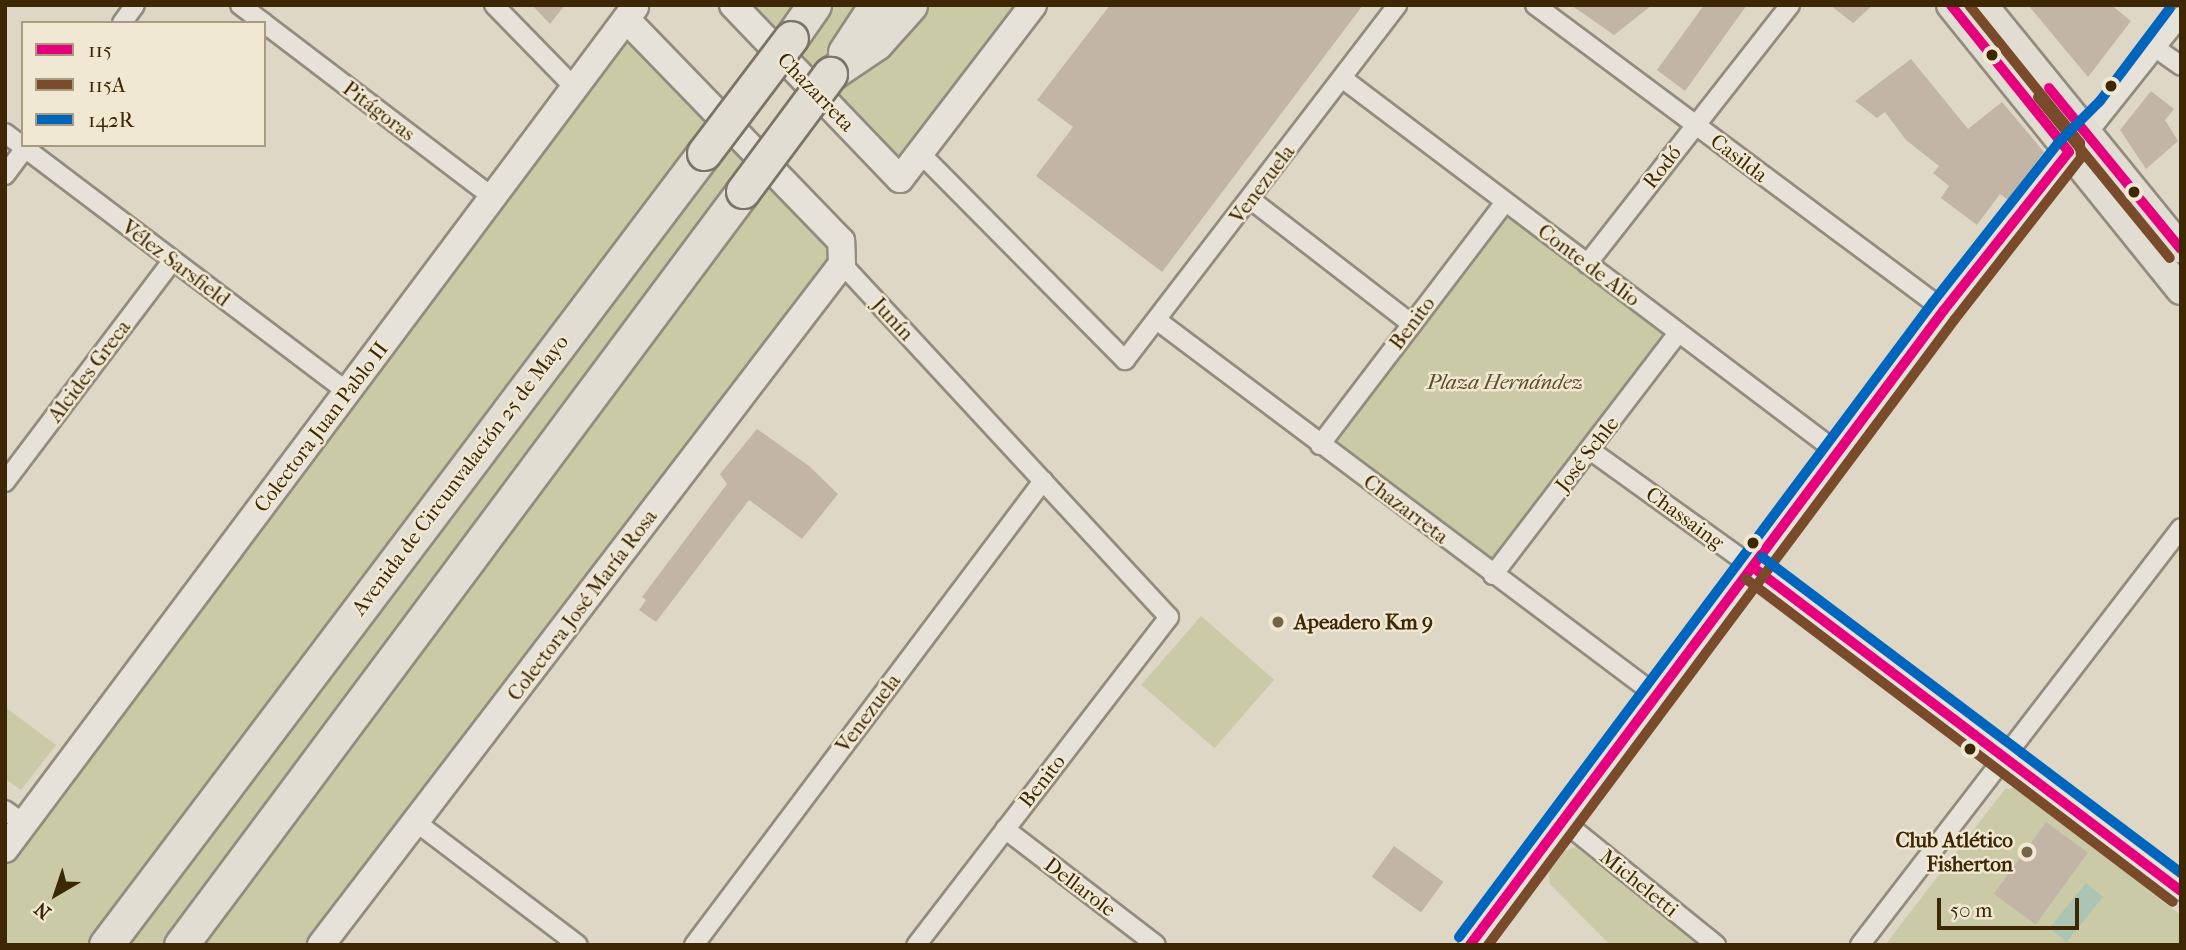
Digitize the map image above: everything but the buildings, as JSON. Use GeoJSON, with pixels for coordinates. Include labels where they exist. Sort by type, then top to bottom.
{"type":"FeatureCollection","features":[{"type":"Feature","properties":{"kind":"highway"},"geometry":{"type":"LineString","coordinates":[[791,38],[797,5]]}},
{"type":"Feature","properties":{"kind":"highway","name":"Avenida de Circunvalación 25 de Mayo"},"geometry":{"type":"LineString","coordinates":[[106,945],[814,5]]}},
{"type":"Feature","properties":{"kind":"highway"},"geometry":{"type":"LineString","coordinates":[[181,945],[830,74],[876,5]]}},
{"type":"Feature","properties":{"kind":"highway"},"geometry":{"type":"LineString","coordinates":[[830,74],[876,43],[910,5]]}},
{"type":"Feature","properties":{"kind":"main road","name":"Chazarreta"},"geometry":{"type":"LineString","coordinates":[[733,5],[900,180],[922,153]]}},
{"type":"Feature","properties":{"kind":"main road"},"geometry":{"type":"LineString","coordinates":[[922,153],[1033,5]]}},
{"type":"Feature","properties":{"kind":"main road"},"geometry":{"type":"LineString","coordinates":[[1951,5],[2078,143],[2181,248]]}},
{"type":"Feature","properties":{"kind":"main road"},"geometry":{"type":"LineString","coordinates":[[1983,5],[2181,290]]}},
{"type":"Feature","properties":{"kind":"main road","name":"Colectora Juan Pablo II"},"geometry":{"type":"LineString","coordinates":[[5,849],[15,817],[347,393],[631,12]]}},
{"type":"Feature","properties":{"kind":"main road","name":"Junín"},"geometry":{"type":"LineString","coordinates":[[631,12],[841,241],[842,264]]}},
{"type":"Feature","properties":{"kind":"main road","name":"Colectora José María Rosa"},"geometry":{"type":"LineString","coordinates":[[321,945],[842,264]]}},
{"type":"Feature","properties":{"kind":"street"},"geometry":{"type":"LineString","coordinates":[[123,21],[135,5]]}},
{"type":"Feature","properties":{"kind":"street","name":"Pitágoras"},"geometry":{"type":"LineString","coordinates":[[240,5],[261,21]]}},
{"type":"Feature","properties":{"kind":"street"},"geometry":{"type":"LineString","coordinates":[[494,5],[575,88]]}},
{"type":"Feature","properties":{"kind":"street","name":"Venezuela"},"geometry":{"type":"LineString","coordinates":[[922,153],[1125,360],[1158,321],[1397,5]]}},
{"type":"Feature","properties":{"kind":"street","name":"Casilda"},"geometry":{"type":"LineString","coordinates":[[1535,5],[1944,310]]}},
{"type":"Feature","properties":{"kind":"street","name":"Rodó"},"geometry":{"type":"LineString","coordinates":[[1587,264],[1790,5]]}},
{"type":"Feature","properties":{"kind":"street"},"geometry":{"type":"LineString","coordinates":[[1470,945],[1944,310],[2181,16]]}},
{"type":"Feature","properties":{"kind":"street","name":"Pitágoras"},"geometry":{"type":"LineString","coordinates":[[266,25],[494,198]]}},
{"type":"Feature","properties":{"kind":"street"},"geometry":{"type":"LineString","coordinates":[[2157,49],[2181,66]]}},
{"type":"Feature","properties":{"kind":"street","name":"Conte de Alio"},"geometry":{"type":"LineString","coordinates":[[1342,78],[1837,452]]}},
{"type":"Feature","properties":{"kind":"street","name":"Vélez Sarsfield"},"geometry":{"type":"LineString","coordinates":[[5,134],[21,143]]}},
{"type":"Feature","properties":{"kind":"street"},"geometry":{"type":"LineString","coordinates":[[5,175],[27,147]]}},
{"type":"Feature","properties":{"kind":"street","name":"Vélez Sarsfield"},"geometry":{"type":"LineString","coordinates":[[27,147],[347,393]]}},
{"type":"Feature","properties":{"kind":"street"},"geometry":{"type":"LineString","coordinates":[[1250,199],[1412,324]]}},
{"type":"Feature","properties":{"kind":"street","name":"Benito"},"geometry":{"type":"LineString","coordinates":[[1320,445],[1505,202]]}},
{"type":"Feature","properties":{"kind":"street","name":"Alcides Greca"},"geometry":{"type":"LineString","coordinates":[[5,482],[173,260]]}},
{"type":"Feature","properties":{"kind":"street","name":"Junín"},"geometry":{"type":"LineString","coordinates":[[842,264],[1169,617]]}},
{"type":"Feature","properties":{"kind":"street","name":"Chazarreta"},"geometry":{"type":"LineString","coordinates":[[1158,321],[1656,695]]}},
{"type":"Feature","properties":{"kind":"street","name":"José Schle"},"geometry":{"type":"LineString","coordinates":[[1493,575],[1678,332]]}},
{"type":"Feature","properties":{"kind":"street","name":"Chassaing"},"geometry":{"type":"LineString","coordinates":[[1590,450],[1754,568],[2181,891]]}},
{"type":"Feature","properties":{"kind":"street","name":"Venezuela"},"geometry":{"type":"LineString","coordinates":[[694,945],[1043,481]]}},
{"type":"Feature","properties":{"kind":"street"},"geometry":{"type":"LineString","coordinates":[[1860,945],[2181,528]]}},
{"type":"Feature","properties":{"kind":"street","name":"Benito"},"geometry":{"type":"LineString","coordinates":[[916,945],[1169,617]]}},
{"type":"Feature","properties":{"kind":"street","name":"Micheletti"},"geometry":{"type":"LineString","coordinates":[[1563,821],[1716,945]]}},
{"type":"Feature","properties":{"kind":"street"},"geometry":{"type":"LineString","coordinates":[[416,822],[578,945]]}},
{"type":"Feature","properties":{"kind":"street","name":"Dellarole"},"geometry":{"type":"LineString","coordinates":[[1005,829],[1156,945]]}},
{"type":"Feature","properties":{"kind":"green space"},"geometry":{"type":"Polygon","coordinates":[[[733,5],[1033,5],[900,179],[733,5]]]}},
{"type":"Feature","properties":{"kind":"green space"},"geometry":{"type":"Polygon","coordinates":[[[626,19],[841,241],[842,264],[321,945],[5,945],[5,849],[626,19]]]}},
{"type":"Feature","properties":{"kind":"green space","name":"Plaza Hernández"},"geometry":{"type":"Polygon","coordinates":[[[1505,202],[1678,333],[1495,576],[1321,446],[1505,202]]]}},
{"type":"Feature","properties":{"kind":"green space"},"geometry":{"type":"Polygon","coordinates":[[[1201,616],[1274,680],[1215,748],[1141,685],[1201,616]]]}},
{"type":"Feature","properties":{"kind":"green space"},"geometry":{"type":"Polygon","coordinates":[[[5,707],[56,745],[21,790],[5,779],[5,707]]]}},
{"type":"Feature","properties":{"kind":"green space","name":"Club Atlético Fisherton"},"geometry":{"type":"Polygon","coordinates":[[[2015,788],[2181,915],[2181,945],[1885,945],[2005,789],[2015,788]]]}},
{"type":"Feature","properties":{"kind":"green space"},"geometry":{"type":"Polygon","coordinates":[[[1576,847],[1697,945],[1610,945],[1550,884],[1549,872],[1565,851],[1576,847]]]}},
{"type":"Feature","properties":{"kind":"shaded area"},"geometry":{"type":"Polygon","coordinates":[[[2086,883],[2103,897],[2067,942],[2049,928],[2086,883]]]}},
{"type":"Feature","properties":{"kind":"transit line","name":"115"},"geometry":{"type":"LineString","coordinates":[[1470,945],[1944,310],[2069,152],[1951,5]]}},
{"type":"Feature","properties":{"kind":"transit line","name":"115A"},"geometry":{"type":"LineString","coordinates":[[1488,945],[1955,319],[2081,158],[2080,143],[1969,5]]}},
{"type":"Feature","properties":{"kind":"transit line","name":"142R"},"geometry":{"type":"LineString","coordinates":[[1459,937],[1933,302],[2058,143],[2100,101],[2170,8]]}},
{"type":"Feature","properties":{"kind":"transit line","name":"115"},"geometry":{"type":"LineString","coordinates":[[2049,88],[2181,249]]}},
{"type":"Feature","properties":{"kind":"transit line","name":"115A"},"geometry":{"type":"LineString","coordinates":[[2038,97],[2170,258]]}},
{"type":"Feature","properties":{"kind":"transit line","name":"142R"},"geometry":{"type":"LineString","coordinates":[[1762,557],[2181,873]]}},
{"type":"Feature","properties":{"kind":"transit line","name":"115"},"geometry":{"type":"LineString","coordinates":[[1754,568],[2181,891]]}},
{"type":"Feature","properties":{"kind":"transit line","name":"115A"},"geometry":{"type":"LineString","coordinates":[[1746,579],[2173,902]]}},
{"type":"Feature","properties":{"kind":"place","name":"Apeadero Km 9"},"geometry":{"type":"Point","coordinates":[1278,622]}},
{"type":"Feature","properties":{"kind":"place","name":"Club Atlético Fisherton"},"geometry":{"type":"Point","coordinates":[2027,852]}}]}
